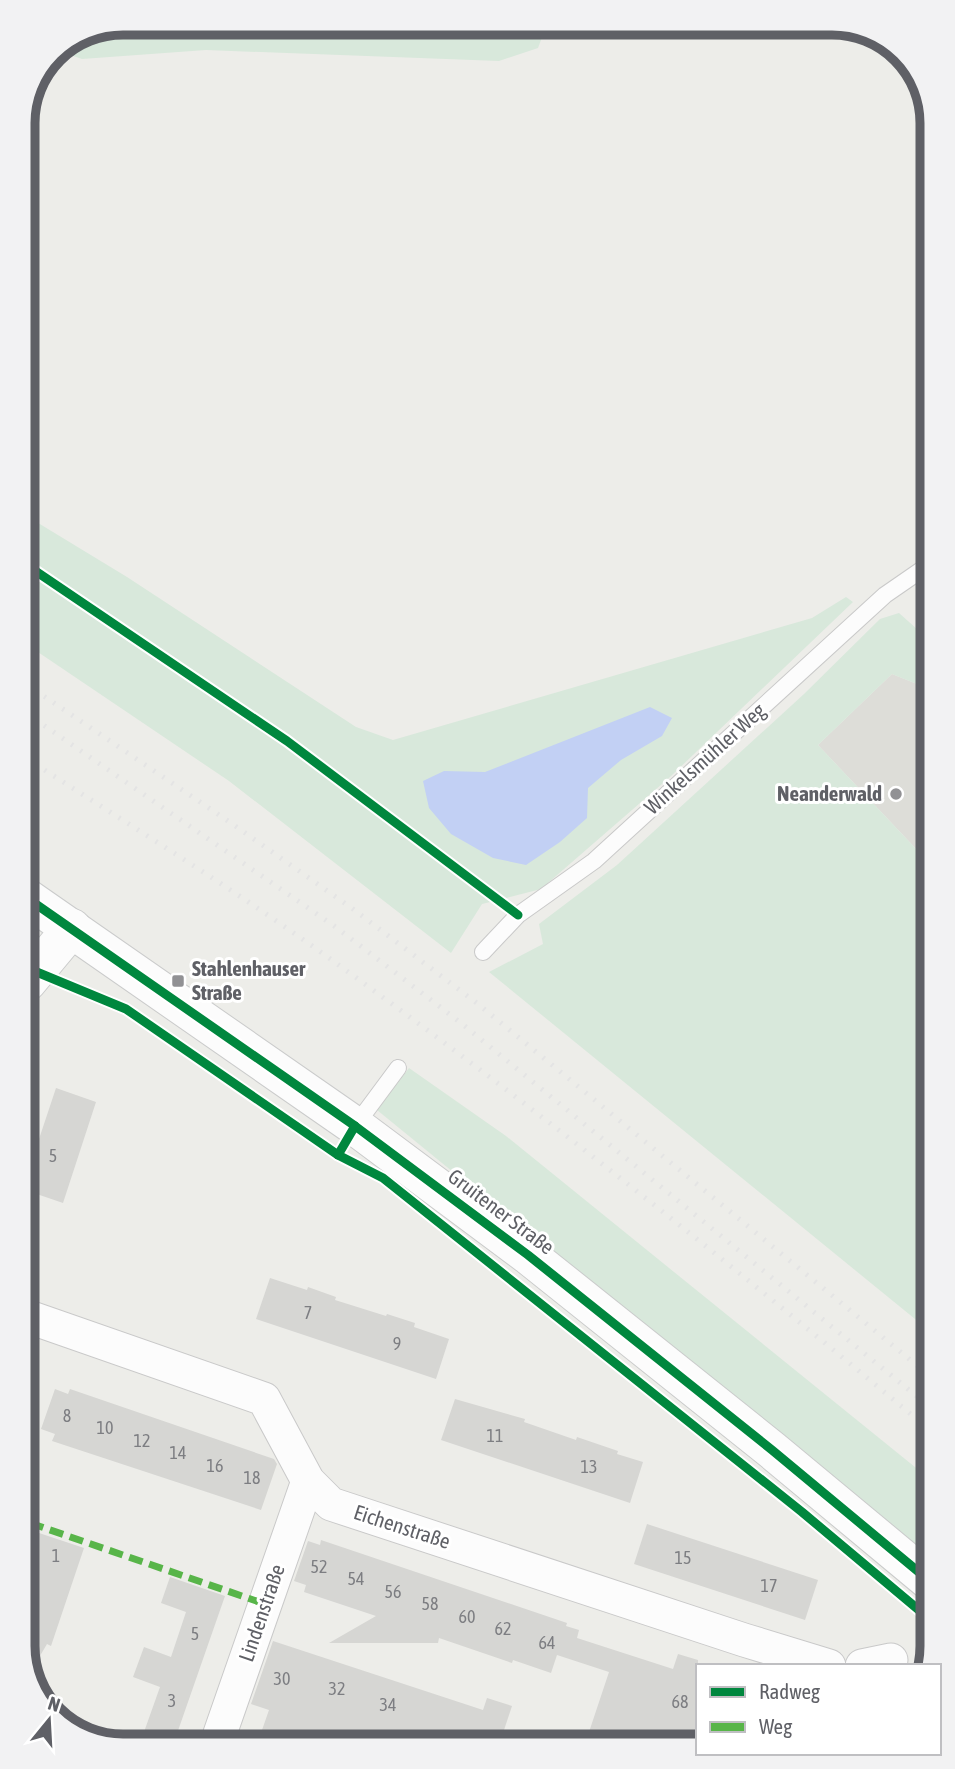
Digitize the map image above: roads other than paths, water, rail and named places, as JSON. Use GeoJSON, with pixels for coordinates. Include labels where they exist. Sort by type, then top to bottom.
{"type":"FeatureCollection","features":[{"type":"Feature","properties":{"kind":"main road","name":"Gruitener Straße"},"geometry":{"type":"LineString","coordinates":[[35,903],[355,1126],[539,1263],[920,1573]]}},
{"type":"Feature","properties":{"kind":"main road"},"geometry":{"type":"LineString","coordinates":[[35,972],[72,928]]}},
{"type":"Feature","properties":{"kind":"street","name":"Eichenstraße"},"geometry":{"type":"LineString","coordinates":[[35,1322],[264,1399],[308,1481],[331,1504],[823,1664]]}},
{"type":"Feature","properties":{"kind":"street","name":"Lindenstraße"},"geometry":{"type":"LineString","coordinates":[[220,1734],[308,1481]]}},
{"type":"Feature","properties":{"kind":"lane","name":"Winkelsmühler Weg"},"geometry":{"type":"LineString","coordinates":[[482,952],[518,915],[594,861],[885,595],[920,571]]}},
{"type":"Feature","properties":{"kind":"lane"},"geometry":{"type":"LineString","coordinates":[[355,1126],[398,1069]]}},
{"type":"Feature","properties":{"kind":"water"},"geometry":{"type":"Polygon","coordinates":[[[650,707],[672,718],[662,736],[621,760],[588,788],[587,818],[560,842],[526,865],[493,858],[451,834],[429,808],[423,781],[444,771],[485,772],[650,707]]]}},
{"type":"Feature","properties":{"kind":"railway"},"geometry":{"type":"LineString","coordinates":[[35,690],[353,909],[478,1004],[920,1368]]}},
{"type":"Feature","properties":{"kind":"railway"},"geometry":{"type":"LineString","coordinates":[[35,719],[337,928],[461,1023],[920,1399]]}},
{"type":"Feature","properties":{"kind":"railway"},"geometry":{"type":"LineString","coordinates":[[35,764],[244,899],[473,1064],[628,1184],[920,1422]]}},
{"type":"Feature","properties":{"kind":"place","name":"Neanderwald"},"geometry":{"type":"Point","coordinates":[896,794]}},
{"type":"Feature","properties":{"kind":"place","name":"Stahlenhauser Straße"},"geometry":{"type":"Point","coordinates":[178,981]}}]}
